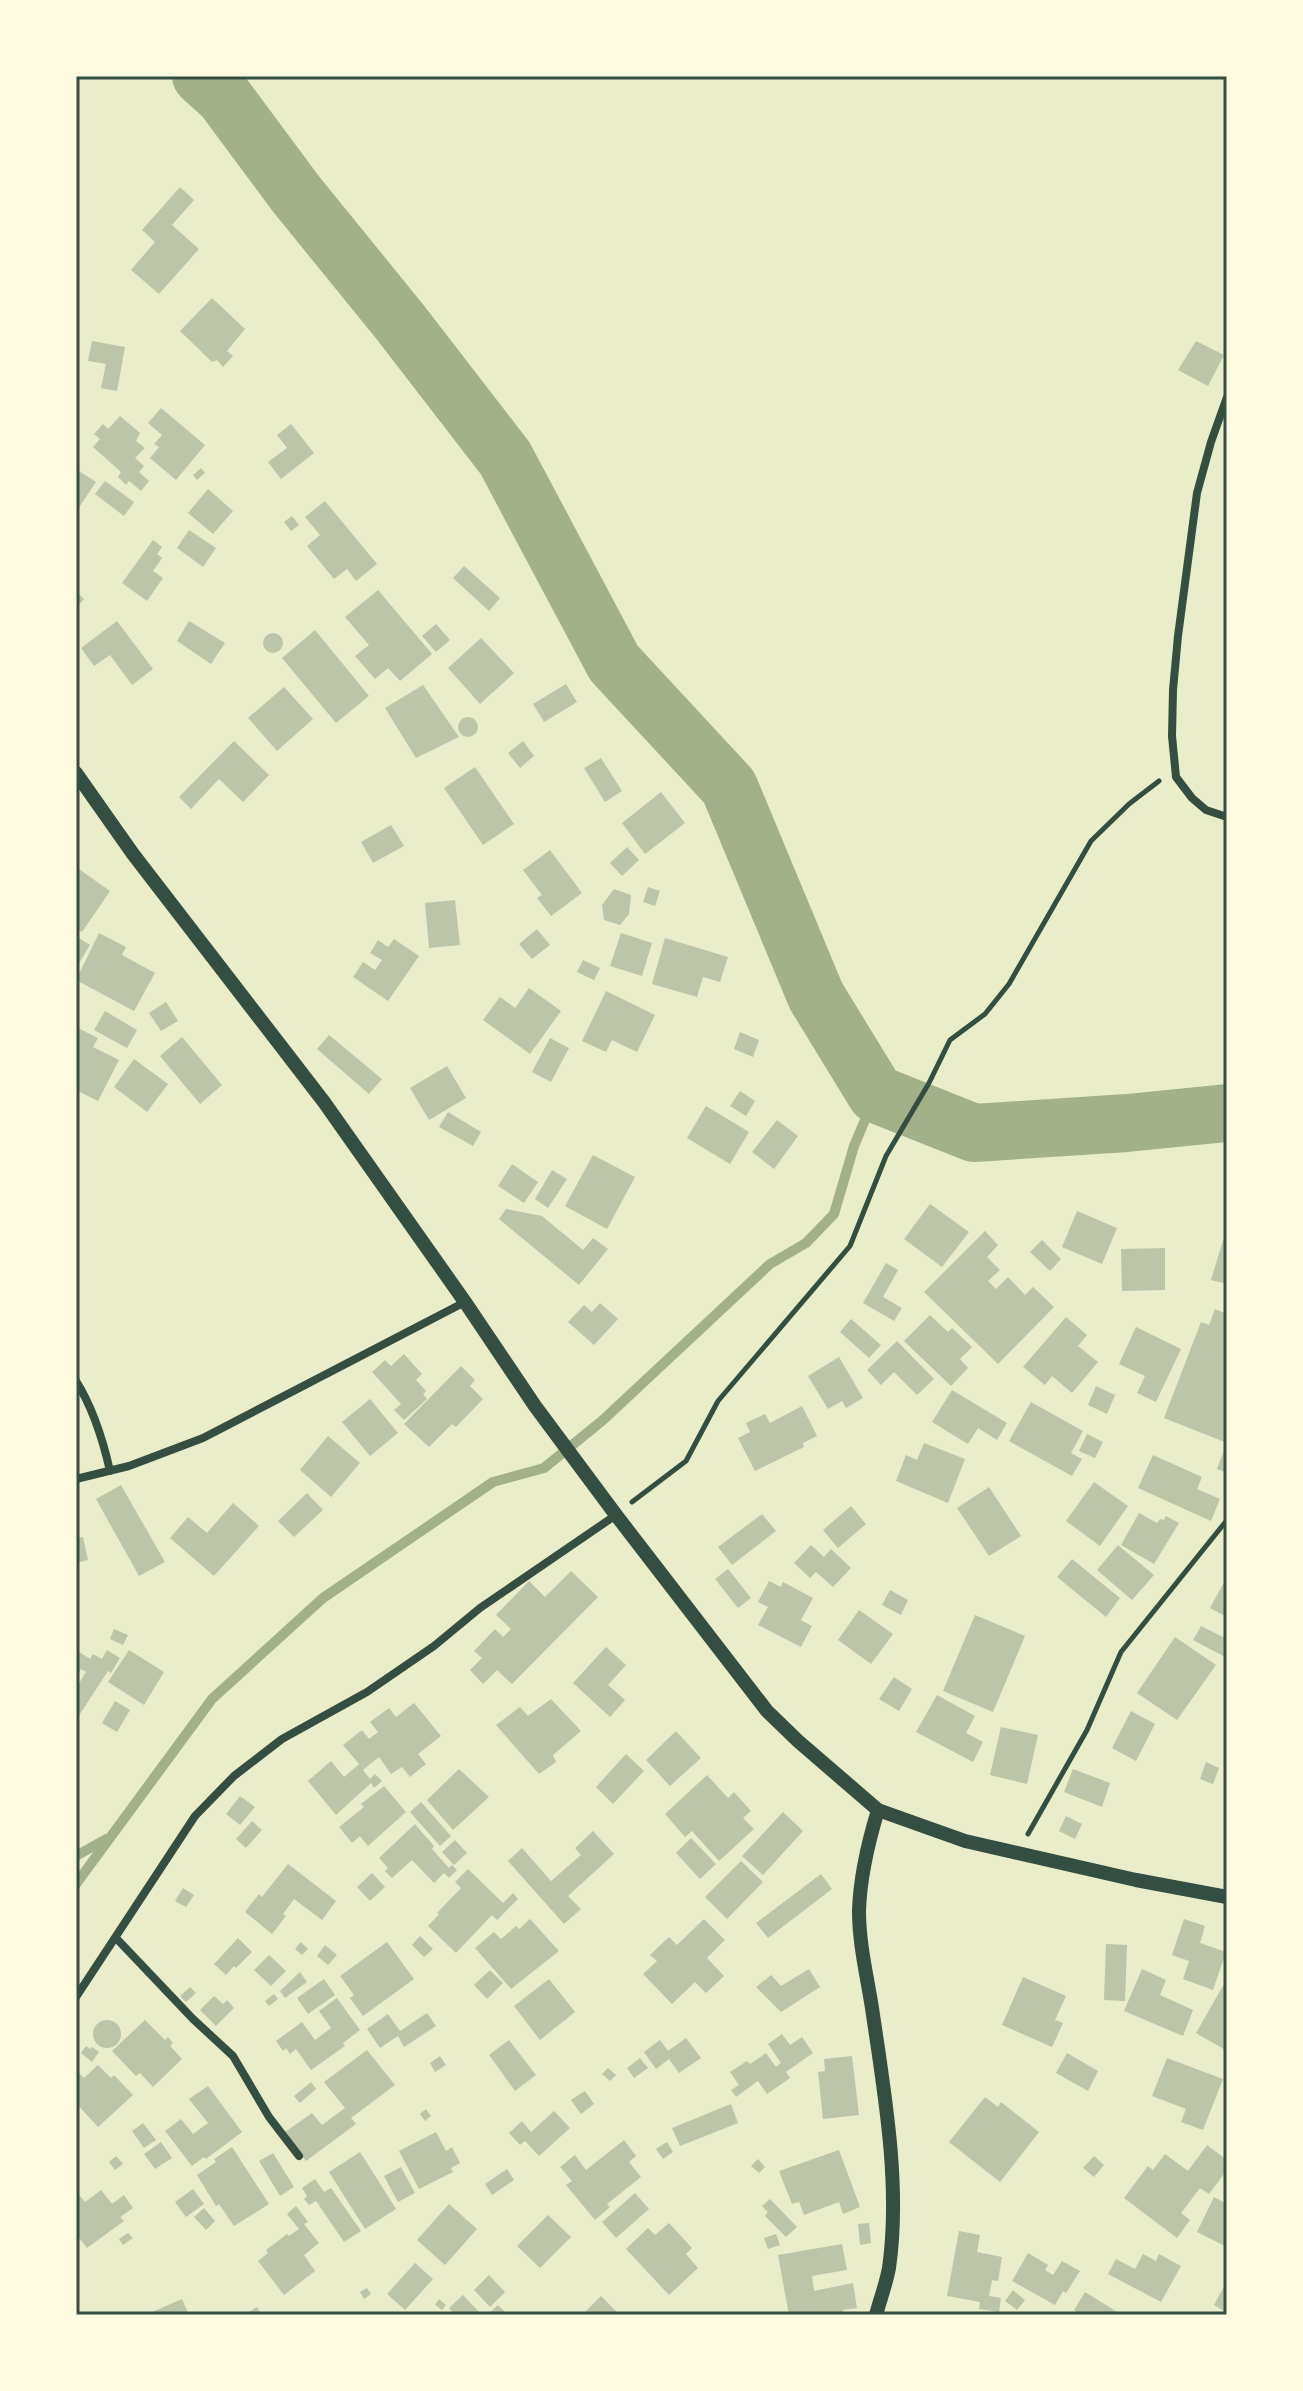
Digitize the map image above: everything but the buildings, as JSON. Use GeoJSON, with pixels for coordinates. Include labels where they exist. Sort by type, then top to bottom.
{"type":"FeatureCollection","features":[{"type":"Feature","properties":{"kind":"street"},"geometry":{"type":"LineString","coordinates":[[1227,397],[1197,493],[1186,562],[1173,690],[1172,736],[1176,777],[1206,810],[1227,817]]}},
{"type":"Feature","properties":{"kind":"street"},"geometry":{"type":"LineString","coordinates":[[76,773],[133,854],[324,1102],[535,1406],[767,1711],[878,1810],[965,1841],[1227,1897]]}},
{"type":"Feature","properties":{"kind":"street"},"geometry":{"type":"LineString","coordinates":[[76,1479],[129,1466],[203,1438],[465,1302]]}},
{"type":"Feature","properties":{"kind":"street"},"geometry":{"type":"LineString","coordinates":[[76,1381],[103,1443],[110,1471]]}},
{"type":"Feature","properties":{"kind":"street"},"geometry":{"type":"LineString","coordinates":[[76,1997],[195,1816],[234,1776],[282,1739],[367,1692],[434,1646],[480,1608],[616,1515]]}},
{"type":"Feature","properties":{"kind":"street"},"geometry":{"type":"LineString","coordinates":[[876,2315],[888,2270],[893,2214],[886,2108],[859,1913],[868,1844],[878,1810]]}},
{"type":"Feature","properties":{"kind":"street"},"geometry":{"type":"LineString","coordinates":[[116,1938],[233,2056],[269,2117],[299,2156]]}},
{"type":"Feature","properties":{"kind":"path"},"geometry":{"type":"LineString","coordinates":[[616,1515],[686,1461],[718,1401],[850,1246],[886,1156],[950,1040],[985,1014],[1009,984],[1091,841],[1129,804],[1162,778],[1176,777]]}},
{"type":"Feature","properties":{"kind":"path"},"geometry":{"type":"LineString","coordinates":[[1019,1853],[1087,1730],[1121,1652],[1227,1520]]}},
{"type":"Feature","properties":{"kind":"waterway"},"geometry":{"type":"LineString","coordinates":[[201,76],[224,97],[296,194],[505,458],[614,663],[729,787],[816,996],[876,1094],[974,1133],[1227,1113]]}},
{"type":"Feature","properties":{"kind":"waterway"},"geometry":{"type":"LineString","coordinates":[[76,1884],[212,1699],[323,1598],[493,1482],[544,1468],[603,1420],[770,1264],[806,1243],[834,1214],[854,1146],[876,1094]]}},
{"type":"Feature","properties":{"kind":"waterway"},"geometry":{"type":"LineString","coordinates":[[76,1856],[106,1839]]}}]}
